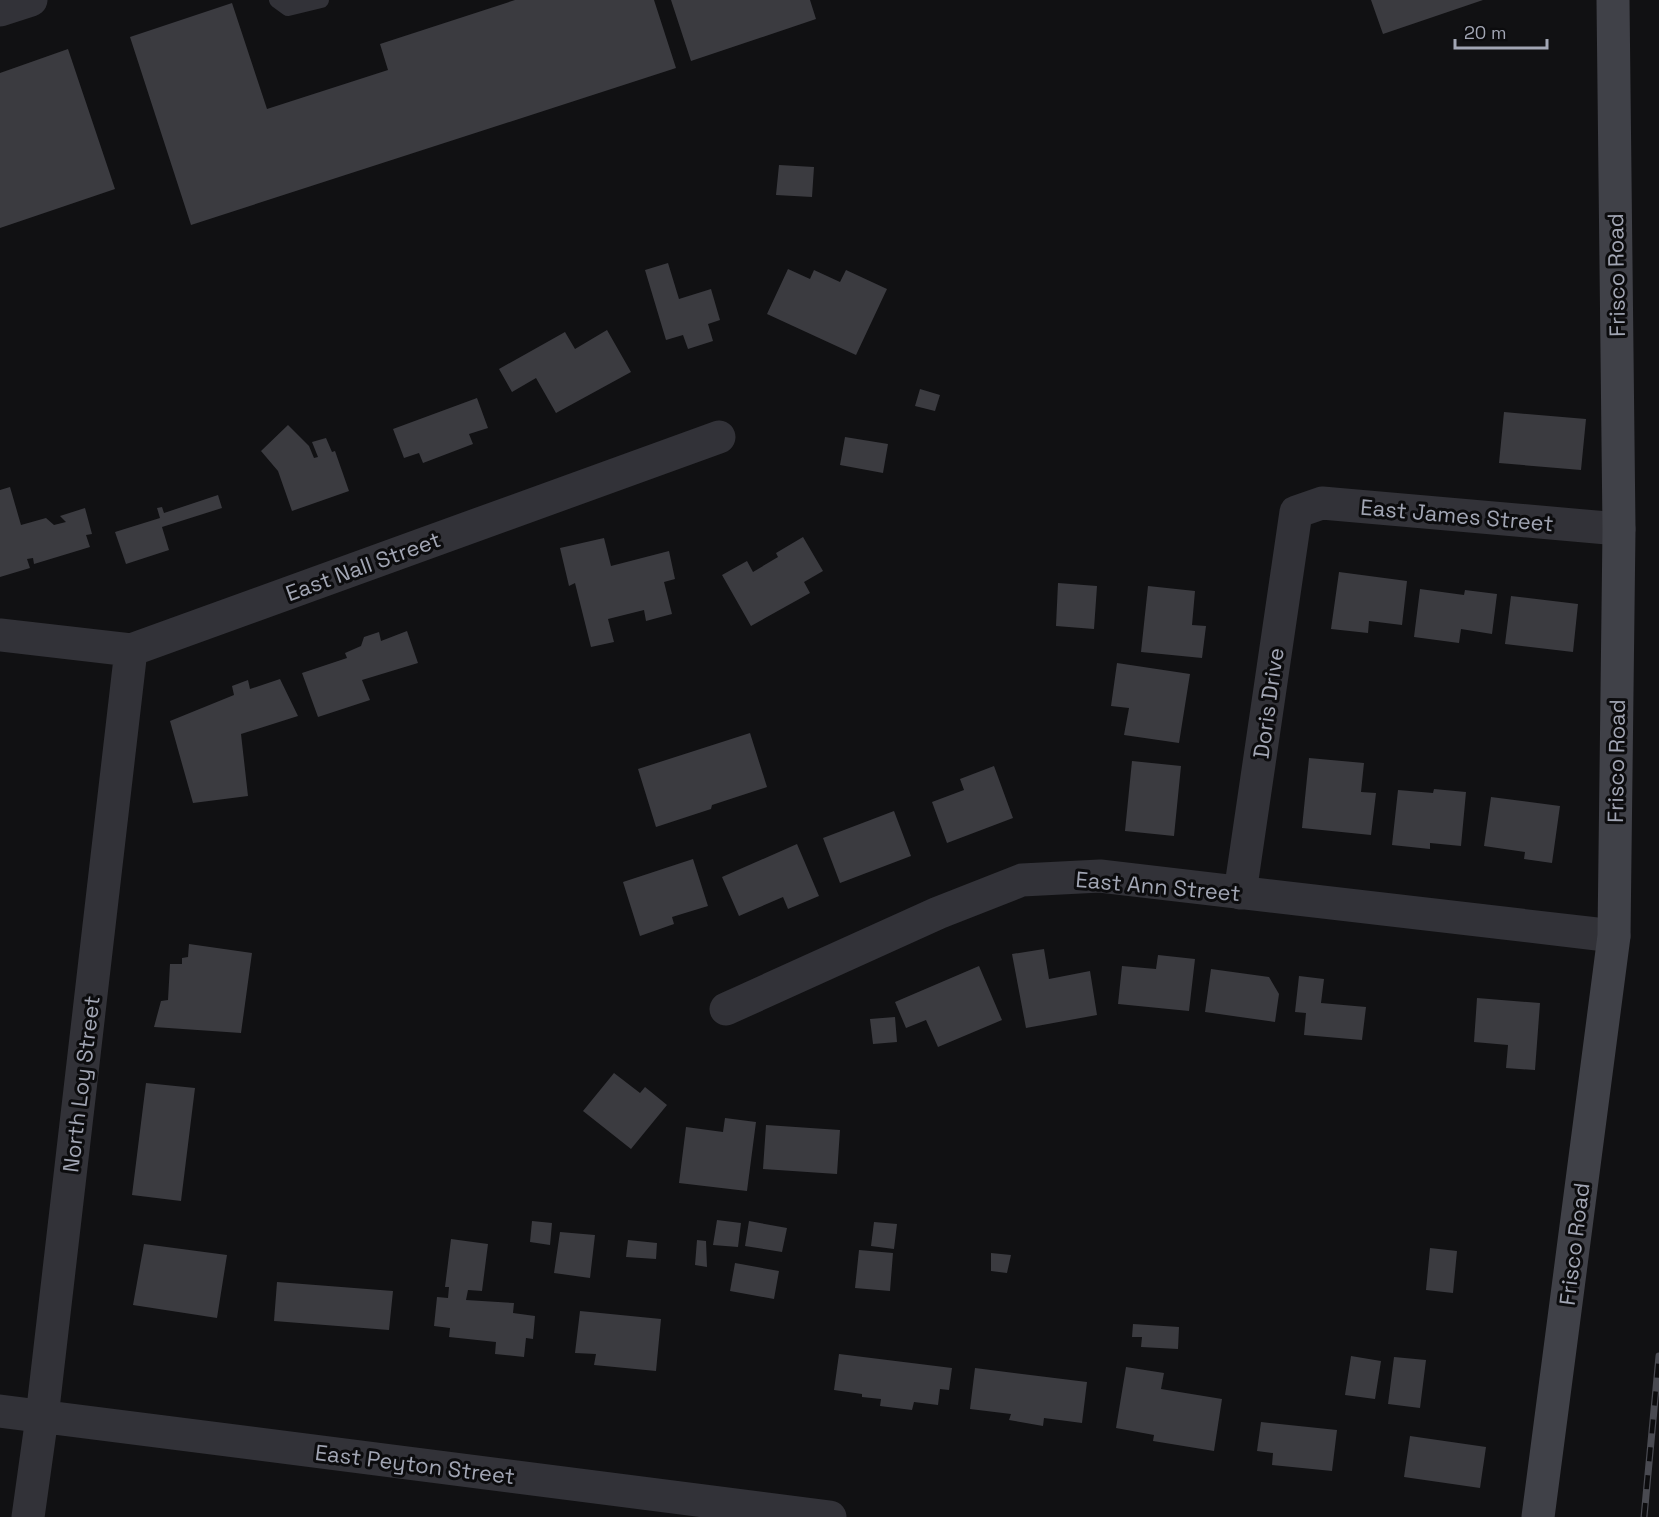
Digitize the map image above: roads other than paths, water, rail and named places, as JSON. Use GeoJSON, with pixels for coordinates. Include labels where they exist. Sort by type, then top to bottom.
{"type":"FeatureCollection","features":[{"type":"Feature","properties":{"kind":"street","name":"Frisco Road"},"geometry":{"type":"LineString","coordinates":[[1538,1517],[1614,936],[1619,529],[1613,0]]}},
{"type":"Feature","properties":{"kind":"street","name":"East Nall Street"},"geometry":{"type":"LineString","coordinates":[[0,636],[131,650],[719,437]]}},
{"type":"Feature","properties":{"kind":"street","name":"East James Street"},"geometry":{"type":"LineString","coordinates":[[1296,513],[1322,503],[1619,529]]}},
{"type":"Feature","properties":{"kind":"street","name":"Doris Drive"},"geometry":{"type":"LineString","coordinates":[[1240,893],[1296,513]]}},
{"type":"Feature","properties":{"kind":"street","name":"North Loy Street"},"geometry":{"type":"LineString","coordinates":[[28,1517],[42,1417],[131,650]]}},
{"type":"Feature","properties":{"kind":"street","name":"East Ann Street"},"geometry":{"type":"LineString","coordinates":[[726,1009],[938,913],[1022,880],[1100,876],[1614,936]]}},
{"type":"Feature","properties":{"kind":"street","name":"East Peyton Street"},"geometry":{"type":"LineString","coordinates":[[0,1411],[830,1517]]}},
{"type":"Feature","properties":{"kind":"lane"},"geometry":{"type":"LineString","coordinates":[[277,0],[288,8],[321,0]]}},
{"type":"Feature","properties":{"kind":"railway"},"geometry":{"type":"LineString","coordinates":[[1644,1517],[1659,1356]]}}]}
